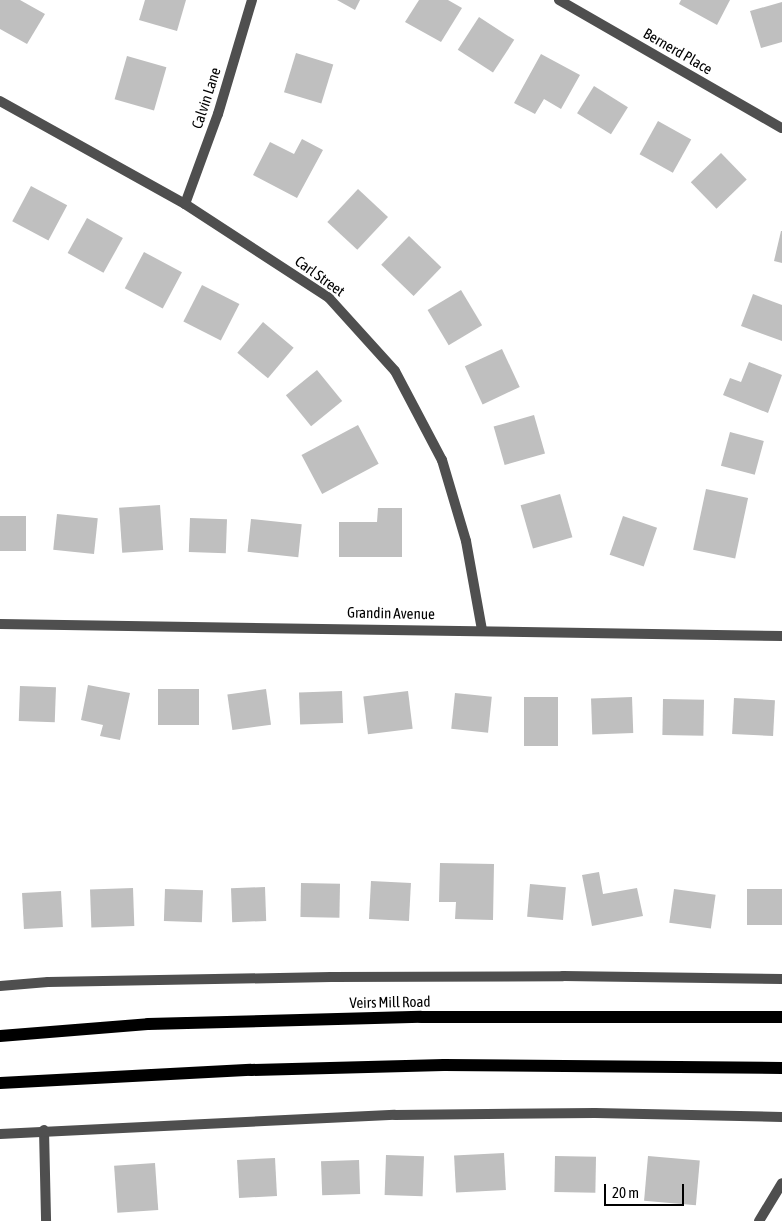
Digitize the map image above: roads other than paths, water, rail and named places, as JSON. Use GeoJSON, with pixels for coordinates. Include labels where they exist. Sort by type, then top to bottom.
{"type":"FeatureCollection","features":[{"type":"Feature","properties":{"kind":"main road","name":"Veirs Mill Road"},"geometry":{"type":"LineString","coordinates":[[0,1036],[148,1024],[401,1018],[782,1017]]}},
{"type":"Feature","properties":{"kind":"main road"},"geometry":{"type":"LineString","coordinates":[[0,1083],[251,1070],[434,1066],[782,1068]]}},
{"type":"Feature","properties":{"kind":"street","name":"Calvin Lane"},"geometry":{"type":"LineString","coordinates":[[185,204],[218,114],[252,0]]}},
{"type":"Feature","properties":{"kind":"street","name":"Bernerd Place"},"geometry":{"type":"LineString","coordinates":[[559,0],[782,128]]}},
{"type":"Feature","properties":{"kind":"street","name":"Carl Street"},"geometry":{"type":"LineString","coordinates":[[0,101],[185,204],[329,298],[395,371],[442,460],[466,541],[482,630]]}},
{"type":"Feature","properties":{"kind":"street","name":"Grandin Avenue"},"geometry":{"type":"LineString","coordinates":[[0,624],[782,636]]}},
{"type":"Feature","properties":{"kind":"street","name":"Veirs Mill Road"},"geometry":{"type":"LineString","coordinates":[[0,986],[48,982],[331,977],[563,976],[782,979]]}},
{"type":"Feature","properties":{"kind":"street"},"geometry":{"type":"LineString","coordinates":[[0,1134],[44,1130],[395,1115],[595,1114],[782,1117]]}},
{"type":"Feature","properties":{"kind":"street"},"geometry":{"type":"LineString","coordinates":[[44,1130],[46,1221]]}},
{"type":"Feature","properties":{"kind":"street"},"geometry":{"type":"LineString","coordinates":[[758,1221],[782,1183]]}}]}
